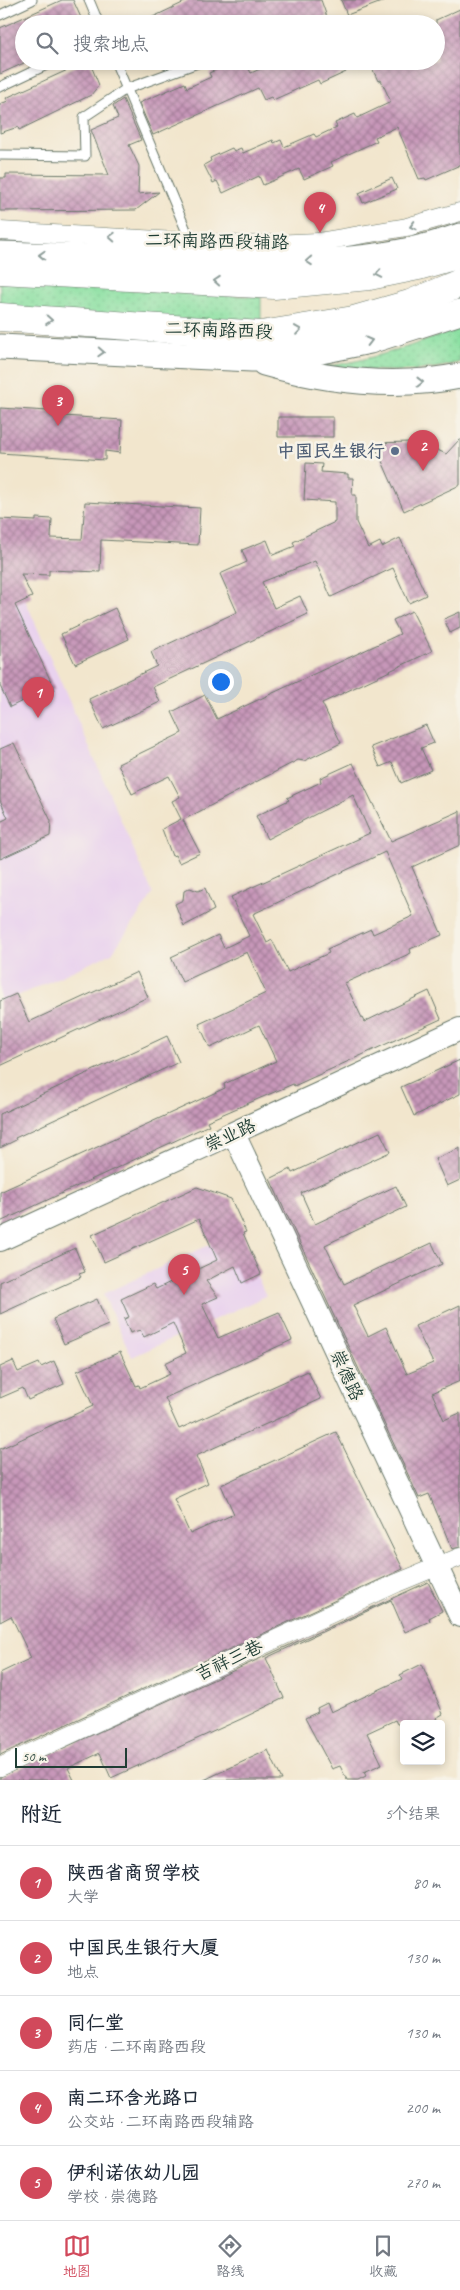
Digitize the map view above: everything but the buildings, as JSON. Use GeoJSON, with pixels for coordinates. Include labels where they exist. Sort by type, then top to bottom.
{"type":"FeatureCollection","features":[{"type":"Feature","properties":{"kind":"highway"},"geometry":{"type":"LineString","coordinates":[[0,270],[274,285],[369,276],[418,266],[460,254]]}},
{"type":"Feature","properties":{"kind":"highway","name":"二环南路西段"},"geometry":{"type":"LineString","coordinates":[[0,317],[261,335],[354,320],[410,304],[460,283]]}},
{"type":"Feature","properties":{"kind":"main road"},"geometry":{"type":"LineString","coordinates":[[0,254],[286,263],[384,255],[440,243],[460,236]]}},
{"type":"Feature","properties":{"kind":"main road"},"geometry":{"type":"LineString","coordinates":[[0,346],[252,359],[321,351],[370,341],[460,312]]}},
{"type":"Feature","properties":{"kind":"main road"},"geometry":{"type":"LineString","coordinates":[[252,359],[292,371],[376,382],[427,382],[460,376]]}},
{"type":"Feature","properties":{"kind":"street","name":"二环南路西段辅路"},"geometry":{"type":"LineString","coordinates":[[0,231],[247,245],[318,242],[407,227],[460,212]]}},
{"type":"Feature","properties":{"kind":"street","name":"崇业路"},"geometry":{"type":"LineString","coordinates":[[0,1240],[460,1029]]}},
{"type":"Feature","properties":{"kind":"street","name":"崇德路"},"geometry":{"type":"LineString","coordinates":[[234,1134],[460,1616]]}},
{"type":"Feature","properties":{"kind":"street","name":"吉祥三巷"},"geometry":{"type":"LineString","coordinates":[[0,1767],[397,1582],[438,1568],[460,1557]]}},
{"type":"Feature","properties":{"kind":"lane"},"geometry":{"type":"LineString","coordinates":[[0,14],[32,0]]}},
{"type":"Feature","properties":{"kind":"lane"},"geometry":{"type":"LineString","coordinates":[[89,0],[95,15]]}},
{"type":"Feature","properties":{"kind":"lane"},"geometry":{"type":"LineString","coordinates":[[0,87],[36,70]]}},
{"type":"Feature","properties":{"kind":"lane"},"geometry":{"type":"LineString","coordinates":[[119,70],[191,242]]}},
{"type":"Feature","properties":{"kind":"lane"},"geometry":{"type":"LineString","coordinates":[[0,154],[85,156],[84,117],[126,89],[178,70]]}},
{"type":"Feature","properties":{"kind":"shaded area"},"geometry":{"type":"Polygon","coordinates":[[[0,542],[153,894],[112,953],[0,1004],[0,542]]]}},
{"type":"Feature","properties":{"kind":"shaded area"},"geometry":{"type":"Polygon","coordinates":[[[237,1232],[266,1296],[132,1357],[103,1294],[237,1232]]]}},
{"type":"Feature","properties":{"kind":"green space"},"geometry":{"type":"Polygon","coordinates":[[[0,281],[261,297],[261,321],[197,322],[0,312],[0,281]]]}},
{"type":"Feature","properties":{"kind":"green space"},"geometry":{"type":"Polygon","coordinates":[[[460,328],[460,362],[409,371],[324,367],[393,351],[460,328]]]}},
{"type":"Feature","properties":{"kind":"place","name":"南二环含光路口"},"geometry":{"type":"Point","coordinates":[320,233]}},
{"type":"Feature","properties":{"kind":"place","name":"同仁堂"},"geometry":{"type":"Point","coordinates":[58,426]}},
{"type":"Feature","properties":{"kind":"place","name":"中国民生银行"},"geometry":{"type":"Point","coordinates":[395,451]}},
{"type":"Feature","properties":{"kind":"place","name":"中国民生银行大厦"},"geometry":{"type":"Point","coordinates":[423,471]}},
{"type":"Feature","properties":{"kind":"place","name":"陕西省商贸学校"},"geometry":{"type":"Point","coordinates":[38,718]}},
{"type":"Feature","properties":{"kind":"place","name":"伊利诺依幼儿园"},"geometry":{"type":"Point","coordinates":[184,1295]}}]}
